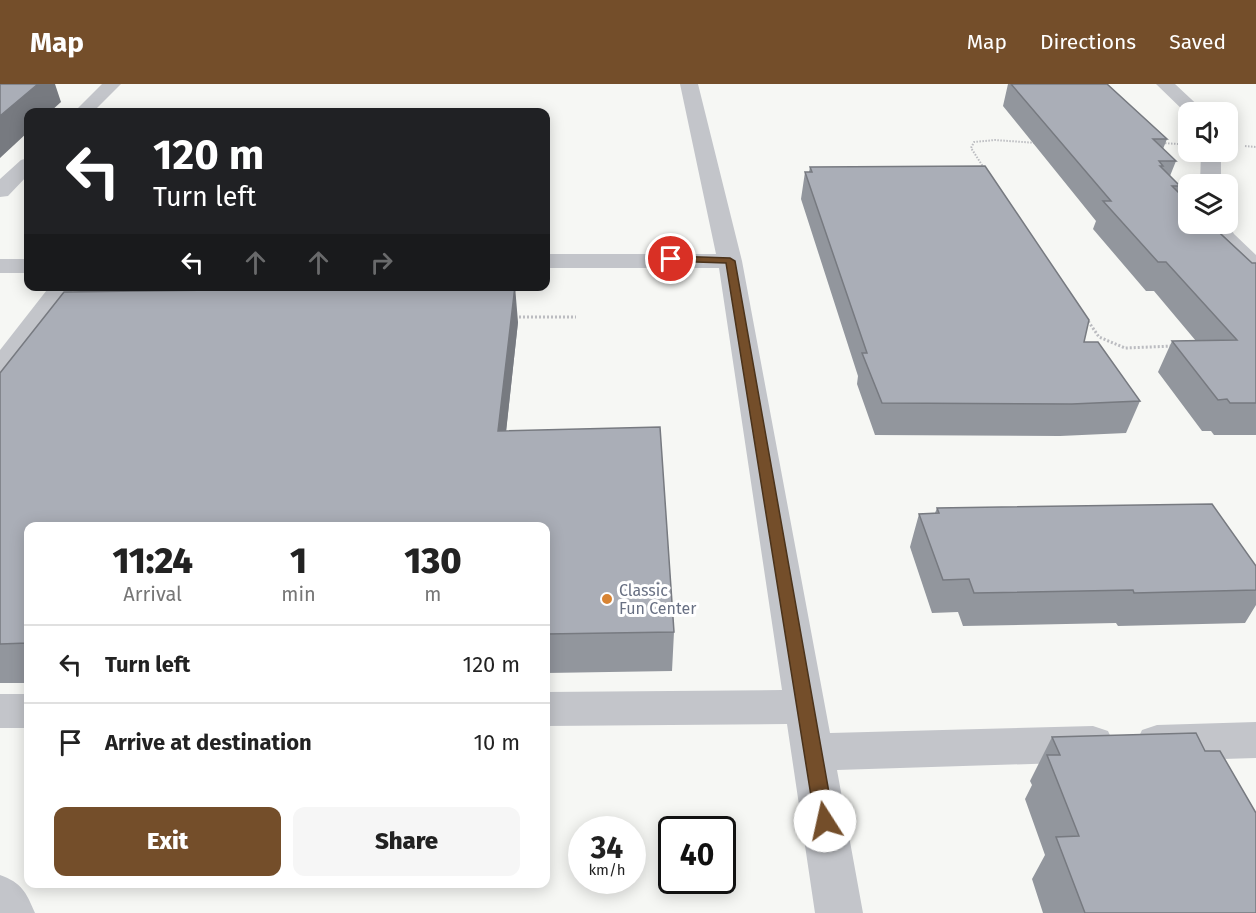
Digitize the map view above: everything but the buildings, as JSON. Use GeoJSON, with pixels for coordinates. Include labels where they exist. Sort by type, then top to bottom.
{"type":"FeatureCollection","features":[{"type":"Feature","properties":{"kind":"street"},"geometry":{"type":"LineString","coordinates":[[86,108],[112,84]]}},
{"type":"Feature","properties":{"kind":"street"},"geometry":{"type":"LineString","coordinates":[[689,84],[730,261],[840,913]]}},
{"type":"Feature","properties":{"kind":"street"},"geometry":{"type":"LineString","coordinates":[[1164,84],[1185,102]]}},
{"type":"Feature","properties":{"kind":"street"},"geometry":{"type":"LineString","coordinates":[[0,191],[24,168]]}},
{"type":"Feature","properties":{"kind":"street"},"geometry":{"type":"LineString","coordinates":[[1223,234],[1256,269]]}},
{"type":"Feature","properties":{"kind":"street"},"geometry":{"type":"LineString","coordinates":[[550,261],[730,261]]}},
{"type":"Feature","properties":{"kind":"street"},"geometry":{"type":"LineString","coordinates":[[0,266],[24,266]]}},
{"type":"Feature","properties":{"kind":"street"},"geometry":{"type":"LineString","coordinates":[[0,368],[60,291]]}},
{"type":"Feature","properties":{"kind":"street"},"geometry":{"type":"LineString","coordinates":[[550,709],[806,707]]}},
{"type":"Feature","properties":{"kind":"street"},"geometry":{"type":"LineString","coordinates":[[0,711],[24,711]]}},
{"type":"Feature","properties":{"kind":"street"},"geometry":{"type":"LineString","coordinates":[[813,752],[1256,740]]}},
{"type":"Feature","properties":{"kind":"street"},"geometry":{"type":"LineString","coordinates":[[0,898],[11,913]]}},
{"type":"Feature","properties":{"kind":"path"},"geometry":{"type":"LineString","coordinates":[[990,176],[970,148],[974,142],[1038,143]]}},
{"type":"Feature","properties":{"kind":"path"},"geometry":{"type":"LineString","coordinates":[[1158,143],[1178,144]]}},
{"type":"Feature","properties":{"kind":"path"},"geometry":{"type":"LineString","coordinates":[[504,317],[576,317]]}},
{"type":"Feature","properties":{"kind":"path"},"geometry":{"type":"LineString","coordinates":[[1086,318],[1099,337],[1125,348],[1185,346]]}},
{"type":"Feature","properties":{"kind":"place","name":"Classic Fun Center"},"geometry":{"type":"Point","coordinates":[607,599]}},
{"type":"Feature","properties":{"kind":"route"},"geometry":{"type":"LineString","coordinates":[[671,259],[730,261],[825,821]]}}]}
